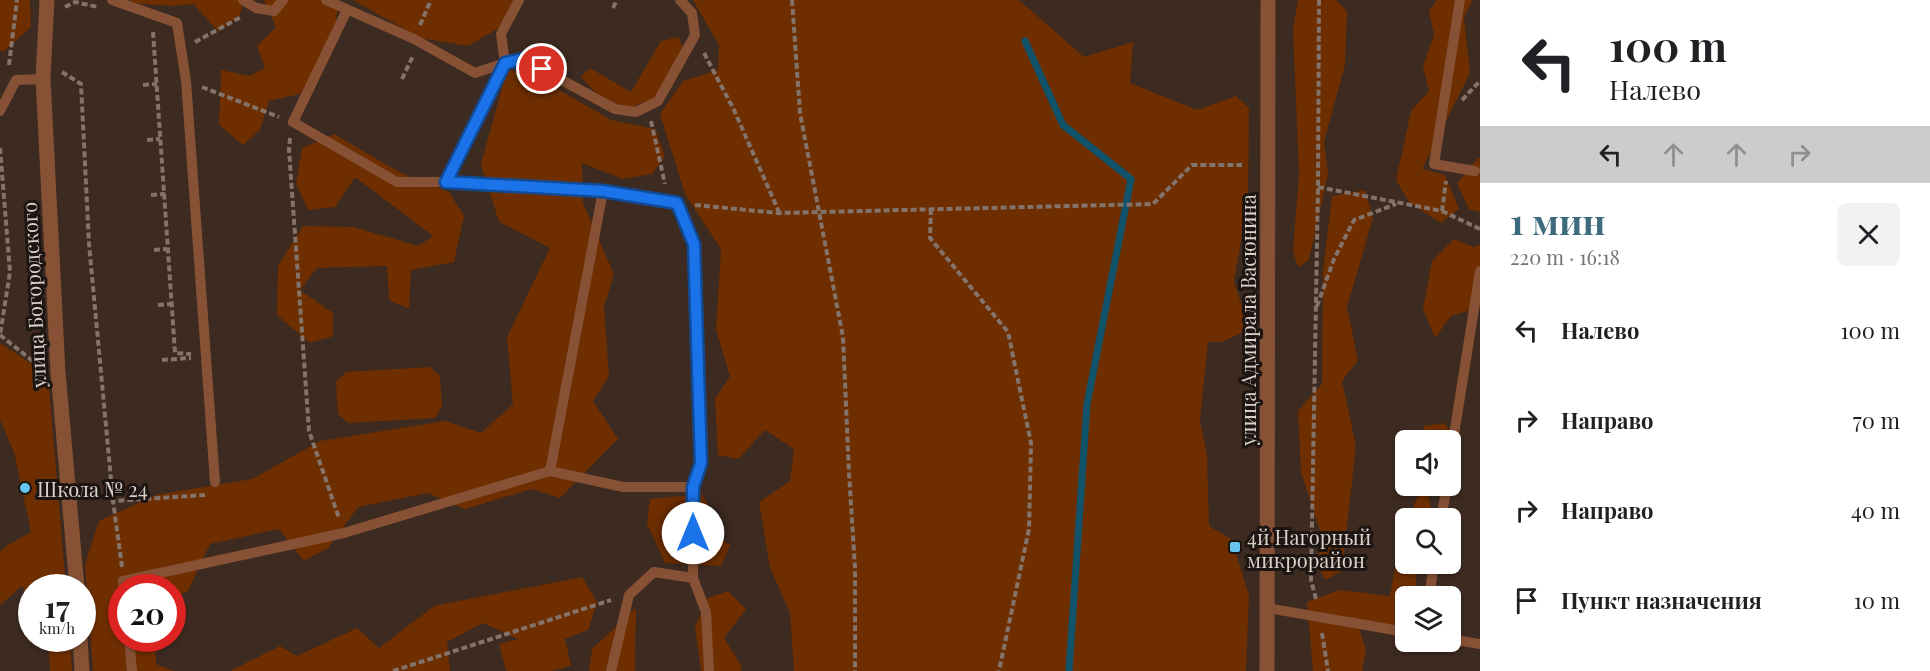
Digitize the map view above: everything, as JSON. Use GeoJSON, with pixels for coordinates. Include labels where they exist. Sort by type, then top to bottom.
{"type":"FeatureCollection","features":[{"type":"Feature","properties":{"kind":"street","name":"улица Богородского"},"geometry":{"type":"LineString","coordinates":[[47,0],[43,79],[58,372],[76,574]]}},
{"type":"Feature","properties":{"kind":"street","name":"улица Адмирала Васюнина"},"geometry":{"type":"LineString","coordinates":[[1267,671],[1268,0]]}},
{"type":"Feature","properties":{"kind":"street"},"geometry":{"type":"LineString","coordinates":[[1267,641],[1278,671]]}},
{"type":"Feature","properties":{"kind":"street"},"geometry":{"type":"LineString","coordinates":[[81,652],[82,671]]}},
{"type":"Feature","properties":{"kind":"lane"},"geometry":{"type":"LineString","coordinates":[[112,0],[177,23],[186,81],[210,484]]}},
{"type":"Feature","properties":{"kind":"lane"},"geometry":{"type":"LineString","coordinates":[[243,0],[256,8],[274,11],[283,0]]}},
{"type":"Feature","properties":{"kind":"lane"},"geometry":{"type":"LineString","coordinates":[[326,0],[417,41],[475,73],[523,59],[615,109],[636,112],[658,100],[695,35],[692,13],[680,0]]}},
{"type":"Feature","properties":{"kind":"lane"},"geometry":{"type":"LineString","coordinates":[[446,182],[505,63],[501,34],[519,0]]}},
{"type":"Feature","properties":{"kind":"lane"},"geometry":{"type":"LineString","coordinates":[[1460,0],[1434,164],[1475,171]]}},
{"type":"Feature","properties":{"kind":"lane"},"geometry":{"type":"LineString","coordinates":[[347,10],[293,122],[397,182],[446,182],[603,191],[673,203],[694,244],[701,463],[693,487],[693,578],[706,612],[709,671]]}},
{"type":"Feature","properties":{"kind":"lane"},"geometry":{"type":"LineString","coordinates":[[0,111],[16,81],[43,79]]}},
{"type":"Feature","properties":{"kind":"lane"},"geometry":{"type":"LineString","coordinates":[[550,471],[603,191]]}},
{"type":"Feature","properties":{"kind":"lane"},"geometry":{"type":"LineString","coordinates":[[1455,430],[1480,271]]}},
{"type":"Feature","properties":{"kind":"lane"},"geometry":{"type":"LineString","coordinates":[[167,574],[344,533],[550,471],[623,487],[693,487]]}},
{"type":"Feature","properties":{"kind":"lane"},"geometry":{"type":"LineString","coordinates":[[611,671],[629,595],[654,572],[693,578]]}},
{"type":"Feature","properties":{"kind":"lane"},"geometry":{"type":"LineString","coordinates":[[1267,608],[1395,630]]}},
{"type":"Feature","properties":{"kind":"lane"},"geometry":{"type":"LineString","coordinates":[[1461,641],[1480,644]]}},
{"type":"Feature","properties":{"kind":"lane"},"geometry":{"type":"LineString","coordinates":[[130,652],[132,671]]}},
{"type":"Feature","properties":{"kind":"path"},"geometry":{"type":"LineString","coordinates":[[8,70],[17,0]]}},
{"type":"Feature","properties":{"kind":"path"},"geometry":{"type":"LineString","coordinates":[[402,79],[431,0]]}},
{"type":"Feature","properties":{"kind":"path"},"geometry":{"type":"LineString","coordinates":[[613,8],[617,0]]}},
{"type":"Feature","properties":{"kind":"path"},"geometry":{"type":"LineString","coordinates":[[792,0],[800,113],[843,337],[855,568],[855,671]]}},
{"type":"Feature","properties":{"kind":"path"},"geometry":{"type":"LineString","coordinates":[[1319,0],[1311,580],[1320,617],[1328,671]]}},
{"type":"Feature","properties":{"kind":"path"},"geometry":{"type":"LineString","coordinates":[[64,7],[75,2],[99,8]]}},
{"type":"Feature","properties":{"kind":"path"},"geometry":{"type":"LineString","coordinates":[[182,49],[256,8]]}},
{"type":"Feature","properties":{"kind":"path"},"geometry":{"type":"LineString","coordinates":[[149,25],[153,32],[175,353],[196,354],[196,358],[162,360]]}},
{"type":"Feature","properties":{"kind":"path"},"geometry":{"type":"LineString","coordinates":[[695,35],[734,110],[780,213]]}},
{"type":"Feature","properties":{"kind":"path"},"geometry":{"type":"LineString","coordinates":[[57,68],[81,84],[89,244],[113,501],[123,574]]}},
{"type":"Feature","properties":{"kind":"path"},"geometry":{"type":"LineString","coordinates":[[186,81],[293,122],[289,150],[309,431],[344,533]]}},
{"type":"Feature","properties":{"kind":"path"},"geometry":{"type":"LineString","coordinates":[[143,85],[157,84]]}},
{"type":"Feature","properties":{"kind":"path"},"geometry":{"type":"LineString","coordinates":[[648,106],[673,203],[780,213],[1153,204],[1192,165],[1242,165]]}},
{"type":"Feature","properties":{"kind":"path"},"geometry":{"type":"LineString","coordinates":[[147,140],[160,139]]}},
{"type":"Feature","properties":{"kind":"path"},"geometry":{"type":"LineString","coordinates":[[0,148],[1,202],[10,272],[0,335],[43,369]]}},
{"type":"Feature","properties":{"kind":"path"},"geometry":{"type":"LineString","coordinates":[[1442,211],[1448,166]]}},
{"type":"Feature","properties":{"kind":"path"},"geometry":{"type":"LineString","coordinates":[[1318,187],[1442,211],[1480,229]]}},
{"type":"Feature","properties":{"kind":"path"},"geometry":{"type":"LineString","coordinates":[[151,195],[165,194]]}},
{"type":"Feature","properties":{"kind":"path"},"geometry":{"type":"LineString","coordinates":[[1316,309],[1334,259],[1354,220],[1397,204]]}},
{"type":"Feature","properties":{"kind":"path"},"geometry":{"type":"LineString","coordinates":[[931,209],[930,238],[1008,332],[1031,443],[1029,529],[999,671]]}},
{"type":"Feature","properties":{"kind":"path"},"geometry":{"type":"LineString","coordinates":[[154,250],[167,249]]}},
{"type":"Feature","properties":{"kind":"path"},"geometry":{"type":"LineString","coordinates":[[158,305],[172,304]]}},
{"type":"Feature","properties":{"kind":"path"},"geometry":{"type":"LineString","coordinates":[[113,501],[207,495],[210,484]]}},
{"type":"Feature","properties":{"kind":"path"},"geometry":{"type":"LineString","coordinates":[[393,671],[544,620],[629,595]]}},
{"type":"Feature","properties":{"kind":"shaded area"},"geometry":{"type":"Polygon","coordinates":[[[0,0],[30,0],[31,27],[3,52],[0,51],[0,0]]]}},
{"type":"Feature","properties":{"kind":"shaded area"},"geometry":{"type":"Polygon","coordinates":[[[130,0],[244,0],[239,17],[218,31],[193,4],[172,6],[133,3],[130,0]]]}},
{"type":"Feature","properties":{"kind":"shaded area"},"geometry":{"type":"Polygon","coordinates":[[[264,0],[339,0],[332,46],[300,94],[269,101],[260,130],[243,145],[219,125],[221,70],[250,76],[265,68],[257,46],[276,27],[264,0]]]}},
{"type":"Feature","properties":{"kind":"shaded area"},"geometry":{"type":"Polygon","coordinates":[[[353,0],[517,0],[516,18],[468,46],[420,38],[353,0]]]}},
{"type":"Feature","properties":{"kind":"shaded area"},"geometry":{"type":"Polygon","coordinates":[[[693,0],[1019,0],[1084,57],[1133,42],[1130,83],[1197,110],[1236,96],[1249,108],[1248,201],[1234,281],[1249,329],[1222,342],[1208,342],[1200,420],[1207,456],[1209,526],[1231,539],[1249,595],[1246,671],[794,671],[790,613],[770,567],[759,502],[790,481],[794,449],[765,430],[738,459],[718,455],[715,399],[730,376],[716,330],[721,249],[685,194],[660,114],[683,81],[718,70],[719,45],[693,0]]]}},
{"type":"Feature","properties":{"kind":"shaded area"},"geometry":{"type":"Polygon","coordinates":[[[1298,0],[1336,0],[1347,11],[1345,65],[1324,142],[1328,174],[1309,260],[1298,267],[1293,251],[1299,174],[1293,28],[1298,0]]]}},
{"type":"Feature","properties":{"kind":"shaded area"},"geometry":{"type":"Polygon","coordinates":[[[1437,0],[1473,0],[1464,17],[1470,73],[1422,169],[1445,175],[1459,209],[1441,223],[1409,202],[1396,180],[1411,111],[1429,91],[1423,66],[1434,35],[1429,11],[1437,0]]]}},
{"type":"Feature","properties":{"kind":"shaded area"},"geometry":{"type":"Polygon","coordinates":[[[679,37],[687,60],[669,92],[629,108],[600,97],[581,77],[590,68],[631,92],[661,41],[679,37]]]}},
{"type":"Feature","properties":{"kind":"shaded area"},"geometry":{"type":"Polygon","coordinates":[[[507,70],[532,74],[611,120],[655,129],[665,156],[652,174],[623,179],[582,163],[583,203],[614,274],[604,307],[609,376],[593,401],[618,439],[560,498],[532,489],[465,509],[428,493],[358,507],[328,548],[304,561],[279,529],[210,544],[186,592],[186,574],[108,574],[108,652],[156,652],[156,664],[174,671],[93,671],[92,652],[96,652],[96,574],[86,574],[85,565],[99,521],[156,495],[252,479],[320,441],[445,421],[481,433],[513,404],[507,337],[550,248],[499,222],[481,164],[507,70]]]}},
{"type":"Feature","properties":{"kind":"shaded area"},"geometry":{"type":"Polygon","coordinates":[[[334,134],[401,173],[449,192],[464,216],[454,262],[411,270],[409,309],[389,300],[387,266],[317,268],[300,290],[333,313],[333,336],[310,343],[277,315],[278,266],[303,226],[354,227],[418,246],[433,236],[355,177],[335,207],[308,210],[296,184],[302,148],[334,134]]]}},
{"type":"Feature","properties":{"kind":"shaded area"},"geometry":{"type":"Polygon","coordinates":[[[1478,158],[1480,159],[1480,212],[1469,209],[1457,183],[1478,158]]]}},
{"type":"Feature","properties":{"kind":"shaded area"},"geometry":{"type":"Polygon","coordinates":[[[1365,190],[1373,218],[1347,307],[1358,360],[1342,381],[1356,446],[1342,571],[1325,580],[1318,566],[1321,534],[1301,472],[1298,411],[1322,384],[1323,271],[1332,196],[1365,190]]]}},
{"type":"Feature","properties":{"kind":"shaded area"},"geometry":{"type":"Polygon","coordinates":[[[1454,239],[1473,247],[1480,245],[1480,307],[1451,316],[1435,338],[1423,309],[1432,261],[1454,239]]]}},
{"type":"Feature","properties":{"kind":"shaded area"},"geometry":{"type":"Polygon","coordinates":[[[0,343],[48,375],[65,574],[18,574],[18,589],[0,605],[0,552],[31,532],[14,452],[0,420],[0,343]]]}},
{"type":"Feature","properties":{"kind":"shaded area"},"geometry":{"type":"Polygon","coordinates":[[[430,367],[440,376],[442,407],[435,418],[348,423],[338,414],[336,382],[346,372],[430,367]]]}},
{"type":"Feature","properties":{"kind":"shaded area"},"geometry":{"type":"Polygon","coordinates":[[[1444,423],[1450,430],[1424,430],[1424,426],[1444,423]]]}},
{"type":"Feature","properties":{"kind":"shaded area"},"geometry":{"type":"Polygon","coordinates":[[[702,494],[711,510],[711,534],[730,545],[721,566],[665,563],[647,523],[650,499],[702,494]]]}},
{"type":"Feature","properties":{"kind":"shaded area"},"geometry":{"type":"Polygon","coordinates":[[[1418,496],[1428,496],[1431,508],[1413,508],[1418,496]]]}},
{"type":"Feature","properties":{"kind":"shaded area"},"geometry":{"type":"Polygon","coordinates":[[[1395,569],[1395,574],[1416,574],[1416,586],[1395,586],[1395,637],[1356,618],[1366,650],[1362,671],[1313,671],[1307,602],[1340,590],[1390,596],[1395,569]]]}},
{"type":"Feature","properties":{"kind":"shaded area"},"geometry":{"type":"Polygon","coordinates":[[[582,577],[597,602],[588,630],[565,639],[571,666],[550,671],[506,671],[499,644],[518,639],[483,623],[447,642],[450,671],[230,671],[280,646],[297,656],[357,628],[379,648],[434,606],[582,577]]]}},
{"type":"Feature","properties":{"kind":"shaded area"},"geometry":{"type":"Polygon","coordinates":[[[728,591],[746,609],[724,638],[742,667],[741,671],[701,671],[695,627],[708,598],[728,591]]]}},
{"type":"Feature","properties":{"kind":"shaded area"},"geometry":{"type":"Polygon","coordinates":[[[636,608],[635,671],[589,671],[592,649],[636,608]]]}},
{"type":"Feature","properties":{"kind":"shaded area"},"geometry":{"type":"Polygon","coordinates":[[[49,652],[71,652],[72,671],[50,671],[49,652]]]}},
{"type":"Feature","properties":{"kind":"waterway"},"geometry":{"type":"LineString","coordinates":[[1025,41],[1063,125],[1131,179],[1087,404],[1069,671]]}},
{"type":"Feature","properties":{"kind":"place","name":"Школа № 24"},"geometry":{"type":"Point","coordinates":[25,488]}},
{"type":"Feature","properties":{"kind":"place","name":"4й Нагорный микрорайон"},"geometry":{"type":"Point","coordinates":[1235,547]}},
{"type":"Feature","properties":{"kind":"route"},"geometry":{"type":"LineString","coordinates":[[542,69],[523,59],[505,63],[446,182],[603,191],[677,203],[694,244],[701,463],[693,487],[693,533]]}}]}
